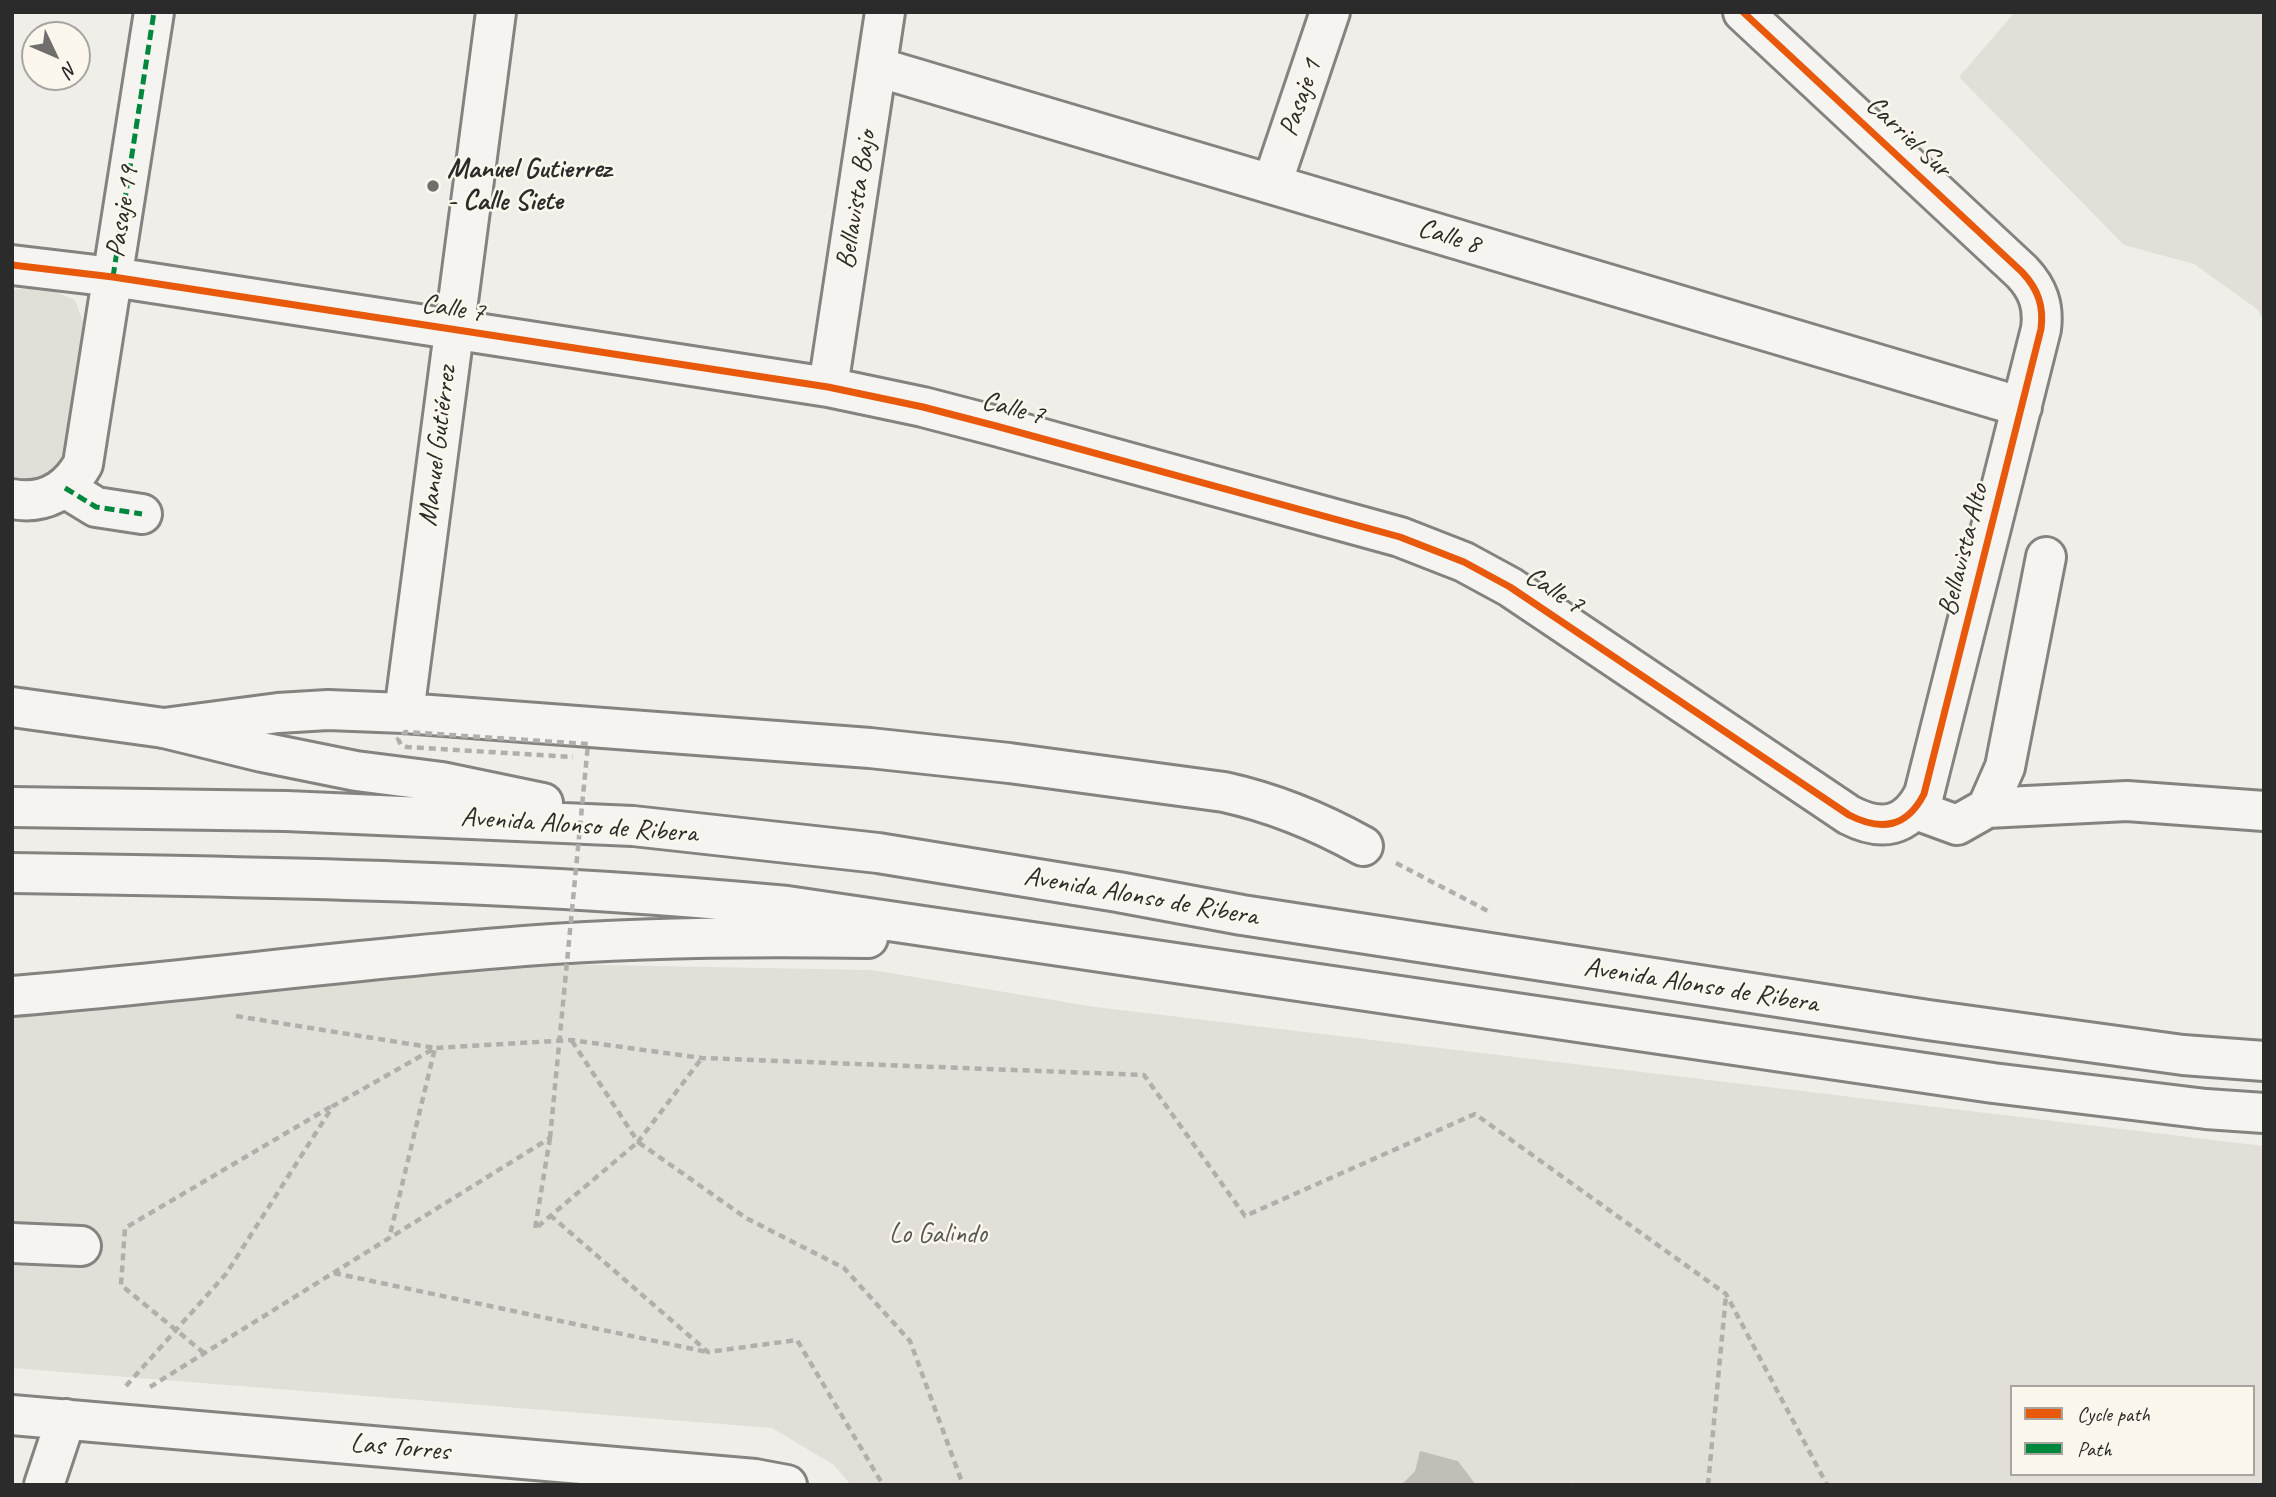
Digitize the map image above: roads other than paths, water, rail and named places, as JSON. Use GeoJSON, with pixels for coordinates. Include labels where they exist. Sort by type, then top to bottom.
{"type":"FeatureCollection","features":[{"type":"Feature","properties":{"kind":"main road","name":"Pasaje 19"},"geometry":{"type":"LineString","coordinates":[[65,488],[79,470],[87,449],[154,12]]}},
{"type":"Feature","properties":{"kind":"main road","name":"Manuel Gutiérrez"},"geometry":{"type":"LineString","coordinates":[[404,713],[496,12]]}},
{"type":"Feature","properties":{"kind":"main road","name":"Bellavista Bajo"},"geometry":{"type":"LineString","coordinates":[[828,387],[885,12]]}},
{"type":"Feature","properties":{"kind":"main road","name":"Pasaje 1"},"geometry":{"type":"LineString","coordinates":[[1272,184],[1330,12]]}},
{"type":"Feature","properties":{"kind":"main road","name":"Carriel Sur"},"geometry":{"type":"LineString","coordinates":[[1743,12],[2022,272],[2039,298]]}},
{"type":"Feature","properties":{"kind":"main road","name":"Calle 8"},"geometry":{"type":"LineString","coordinates":[[877,67],[2022,407]]}},
{"type":"Feature","properties":{"kind":"main road","name":"Calle 7"},"geometry":{"type":"LineString","coordinates":[[14,260],[828,387],[996,426],[1400,537],[1432,548],[1510,587],[1862,822],[1876,825],[1903,820],[1916,810]]}},
{"type":"Feature","properties":{"kind":"main road","name":"Bellavista Alto"},"geometry":{"type":"LineString","coordinates":[[1916,810],[1924,794],[1931,768],[2042,329],[2043,314],[2039,298]]}},
{"type":"Feature","properties":{"kind":"main road"},"geometry":{"type":"LineString","coordinates":[[12,499],[37,501],[65,488],[96,507],[142,514]]}},
{"type":"Feature","properties":{"kind":"main road"},"geometry":{"type":"LineString","coordinates":[[1987,808],[2005,767],[2046,557]]}},
{"type":"Feature","properties":{"kind":"main road"},"geometry":{"type":"LineString","coordinates":[[12,707],[164,728],[356,771],[442,782],[524,798],[633,827]]}},
{"type":"Feature","properties":{"kind":"main road"},"geometry":{"type":"LineString","coordinates":[[164,728],[278,713],[328,710],[404,713],[870,748],[1117,776],[1224,792],[1258,799],[1327,826],[1363,846]]}},
{"type":"Feature","properties":{"kind":"main road"},"geometry":{"type":"LineString","coordinates":[[1916,810],[1957,825],[1987,808],[2127,802],[2264,811]]}},
{"type":"Feature","properties":{"kind":"main road","name":"Avenida Alonso de Ribera"},"geometry":{"type":"LineString","coordinates":[[12,807],[286,811],[633,827],[878,853],[1242,915],[1928,1020],[2157,1052],[2264,1061]]}},
{"type":"Feature","properties":{"kind":"main road","name":"Avenida Alonso de Ribera"},"geometry":{"type":"LineString","coordinates":[[12,873],[400,880],[667,894],[787,906],[1993,1083],[2206,1110],[2264,1113]]}},
{"type":"Feature","properties":{"kind":"main road"},"geometry":{"type":"LineString","coordinates":[[12,996],[121,987],[331,963],[540,945],[786,937],[1046,945]]}},
{"type":"Feature","properties":{"kind":"main road"},"geometry":{"type":"LineString","coordinates":[[12,1243],[81,1246]]}},
{"type":"Feature","properties":{"kind":"main road","name":"Las Torres"},"geometry":{"type":"LineString","coordinates":[[12,1415],[755,1479],[787,1485]]}},
{"type":"Feature","properties":{"kind":"main road"},"geometry":{"type":"LineString","coordinates":[[44,1485],[81,1420]]}},
{"type":"Feature","properties":{"kind":"place","name":"Manuel Gutierrez - Calle Siete"},"geometry":{"type":"Point","coordinates":[433,186]}},
{"type":"Feature","properties":{"kind":"park label","name":"Lo Galindo"},"geometry":{"type":"Point","coordinates":[938,1235]}}]}
